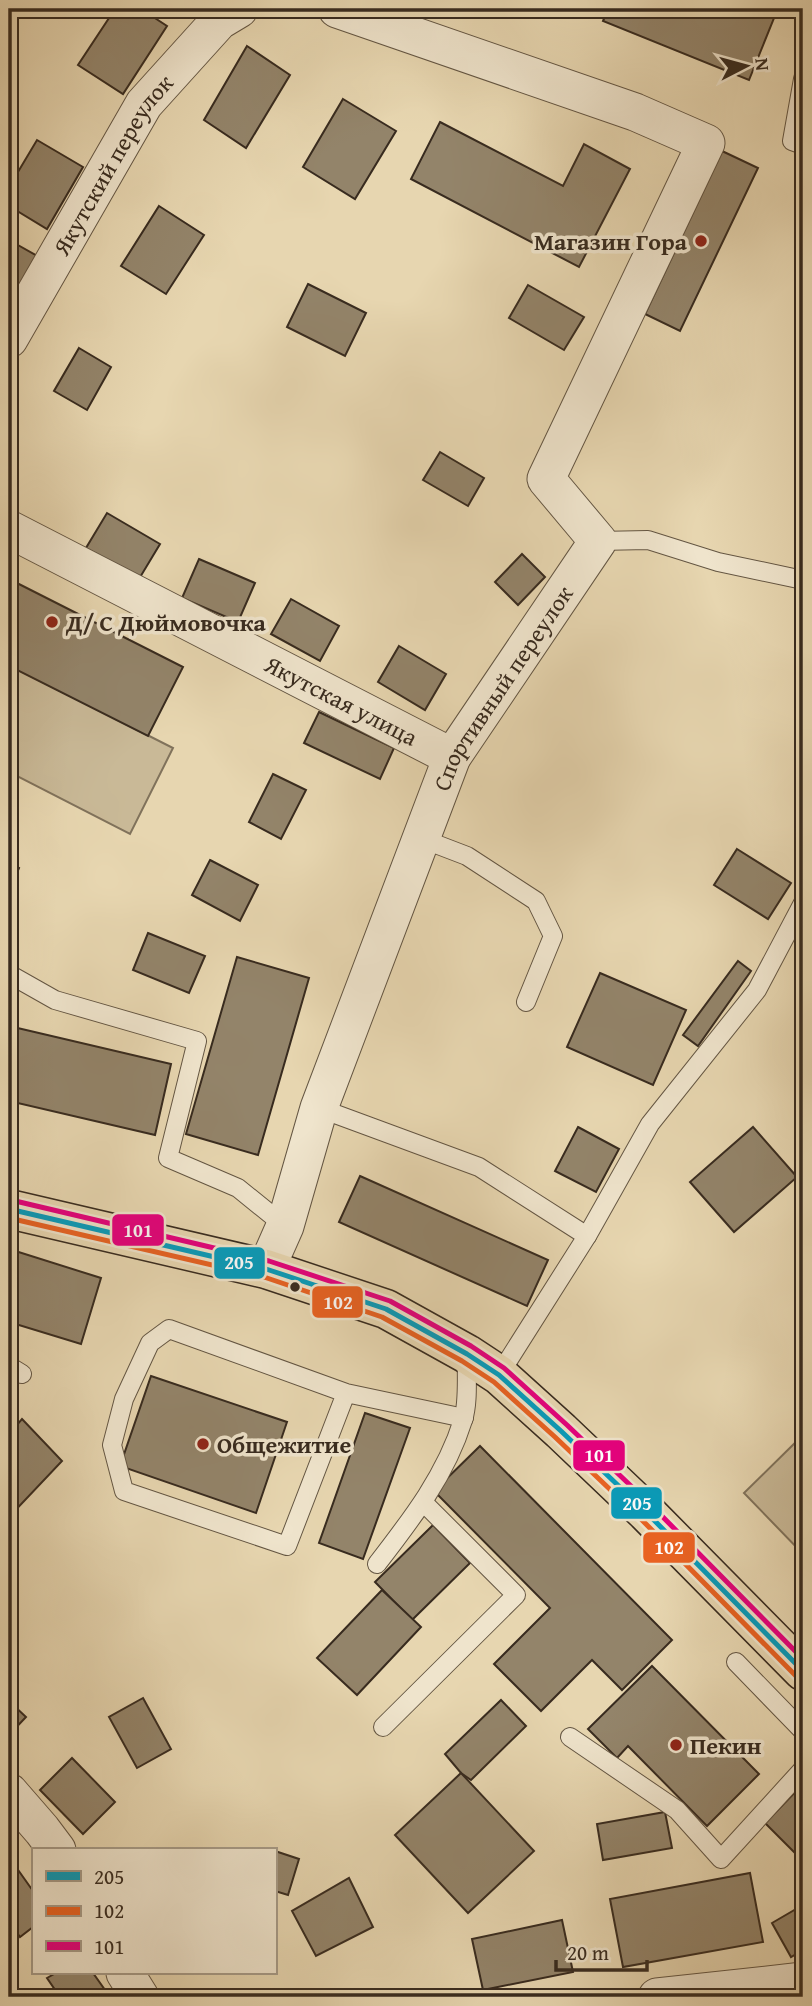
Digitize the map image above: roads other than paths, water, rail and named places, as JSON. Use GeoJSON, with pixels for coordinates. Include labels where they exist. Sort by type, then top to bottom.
{"type":"FeatureCollection","features":[{"type":"Feature","properties":{"kind":"main road"},"geometry":{"type":"LineString","coordinates":[[9,1209],[266,1269],[386,1309],[467,1354],[499,1375],[646,1512],[803,1671]]}},
{"type":"Feature","properties":{"kind":"street","name":"Якутский переулок"},"geometry":{"type":"LineString","coordinates":[[11,330],[144,104],[219,21],[239,9]]}},
{"type":"Feature","properties":{"kind":"street"},"geometry":{"type":"LineString","coordinates":[[337,9],[635,112],[706,143],[546,479],[598,541]]}},
{"type":"Feature","properties":{"kind":"street","name":"Якутская улица"},"geometry":{"type":"LineString","coordinates":[[9,528],[452,758]]}},
{"type":"Feature","properties":{"kind":"street","name":"Спортивный переулок"},"geometry":{"type":"LineString","coordinates":[[266,1269],[285,1226],[319,1108],[452,758],[598,541]]}},
{"type":"Feature","properties":{"kind":"street"},"geometry":{"type":"LineString","coordinates":[[9,1792],[56,1848]]}},
{"type":"Feature","properties":{"kind":"street"},"geometry":{"type":"LineString","coordinates":[[126,1974],[141,1997]]}},
{"type":"Feature","properties":{"kind":"street"},"geometry":{"type":"LineString","coordinates":[[657,1997],[803,1981]]}},
{"type":"Feature","properties":{"kind":"lane"},"geometry":{"type":"LineString","coordinates":[[803,79],[792,141],[803,145]]}},
{"type":"Feature","properties":{"kind":"lane"},"geometry":{"type":"LineString","coordinates":[[598,541],[648,540],[718,562],[803,580]]}},
{"type":"Feature","properties":{"kind":"lane"},"geometry":{"type":"LineString","coordinates":[[420,838],[467,856],[536,901],[553,936],[526,1002]]}},
{"type":"Feature","properties":{"kind":"lane"},"geometry":{"type":"LineString","coordinates":[[499,1375],[587,1236],[650,1124],[757,989],[803,902]]}},
{"type":"Feature","properties":{"kind":"lane"},"geometry":{"type":"LineString","coordinates":[[9,974],[55,1000],[197,1041],[168,1158],[238,1188],[285,1226]]}},
{"type":"Feature","properties":{"kind":"lane"},"geometry":{"type":"LineString","coordinates":[[319,1108],[479,1167],[587,1236]]}},
{"type":"Feature","properties":{"kind":"lane"},"geometry":{"type":"LineString","coordinates":[[346,1393],[287,1546],[124,1491],[112,1445],[124,1399],[150,1343],[169,1329],[346,1393],[464,1418]]}},
{"type":"Feature","properties":{"kind":"lane"},"geometry":{"type":"LineString","coordinates":[[377,1564],[424,1503],[444,1465],[464,1418],[467,1354]]}},
{"type":"Feature","properties":{"kind":"lane"},"geometry":{"type":"LineString","coordinates":[[383,1727],[516,1595],[424,1503]]}},
{"type":"Feature","properties":{"kind":"lane"},"geometry":{"type":"LineString","coordinates":[[736,1661],[803,1731]]}},
{"type":"Feature","properties":{"kind":"lane"},"geometry":{"type":"LineString","coordinates":[[570,1737],[677,1810],[720,1859],[803,1769]]}},
{"type":"Feature","properties":{"kind":"place","name":"Магазин Гора"},"geometry":{"type":"Point","coordinates":[701,241]}},
{"type":"Feature","properties":{"kind":"place","name":"Д/ С Дюймовочка"},"geometry":{"type":"Point","coordinates":[52,622]}},
{"type":"Feature","properties":{"kind":"place","name":"Общежитие"},"geometry":{"type":"Point","coordinates":[203,1444]}},
{"type":"Feature","properties":{"kind":"place","name":"Пекин"},"geometry":{"type":"Point","coordinates":[676,1745]}}]}
